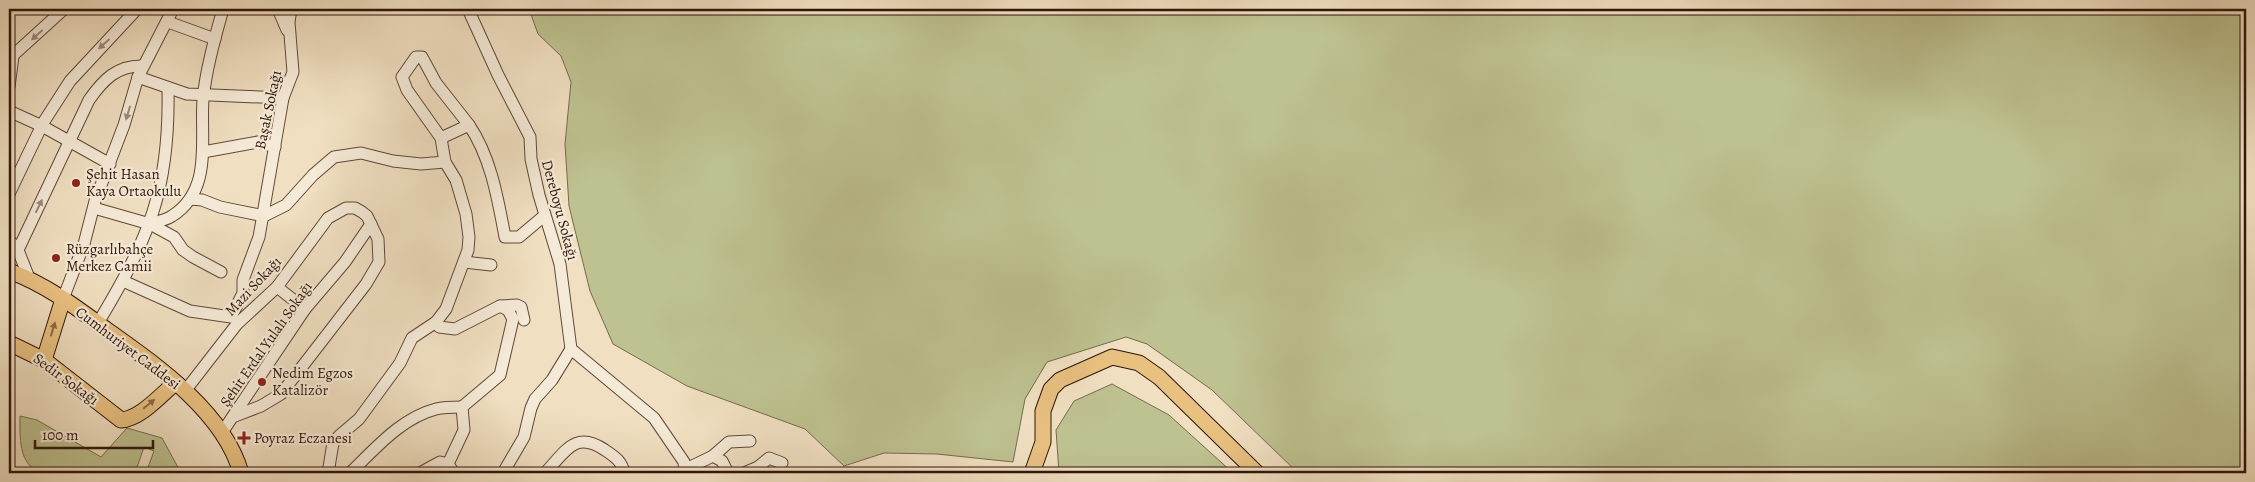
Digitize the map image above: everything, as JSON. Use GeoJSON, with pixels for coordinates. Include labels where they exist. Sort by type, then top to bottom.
{"type":"FeatureCollection","features":[{"type":"Feature","properties":{"kind":"main road","name":"Cumhuriyet Caddesi"},"geometry":{"type":"LineString","coordinates":[[9,271],[29,278],[63,299],[160,368],[180,387],[221,434],[241,473]]}},
{"type":"Feature","properties":{"kind":"main road"},"geometry":{"type":"LineString","coordinates":[[44,360],[63,299]]}},
{"type":"Feature","properties":{"kind":"main road","name":"Sedir Sokağı"},"geometry":{"type":"LineString","coordinates":[[9,343],[44,360],[121,420],[127,420],[180,387]]}},
{"type":"Feature","properties":{"kind":"main road"},"geometry":{"type":"LineString","coordinates":[[1032,473],[1043,442],[1043,411],[1051,389],[1060,380],[1112,357],[1138,363],[1159,377],[1257,473]]}},
{"type":"Feature","properties":{"kind":"street"},"geometry":{"type":"LineString","coordinates":[[9,87],[11,58],[64,9]]}},
{"type":"Feature","properties":{"kind":"street"},"geometry":{"type":"LineString","coordinates":[[9,194],[42,126],[70,81],[89,58],[113,36],[137,9]]}},
{"type":"Feature","properties":{"kind":"street"},"geometry":{"type":"LineString","coordinates":[[63,299],[84,244],[94,208],[141,72],[173,9]]}},
{"type":"Feature","properties":{"kind":"street"},"geometry":{"type":"LineString","coordinates":[[150,224],[172,216],[190,199],[202,173],[204,95],[223,9]]}},
{"type":"Feature","properties":{"kind":"street"},"geometry":{"type":"LineString","coordinates":[[278,9],[291,43]]}},
{"type":"Feature","properties":{"kind":"street","name":"Başak Sokağı"},"geometry":{"type":"LineString","coordinates":[[234,321],[243,293],[243,280],[264,216],[283,98],[293,72],[289,22],[291,9]]}},
{"type":"Feature","properties":{"kind":"street","name":"Dereboyu Sokağı"},"geometry":{"type":"LineString","coordinates":[[468,9],[498,76],[530,137],[531,159],[544,216],[559,258],[570,349]]}},
{"type":"Feature","properties":{"kind":"street"},"geometry":{"type":"LineString","coordinates":[[168,22],[215,40]]}},
{"type":"Feature","properties":{"kind":"street"},"geometry":{"type":"LineString","coordinates":[[328,473],[333,443],[339,436],[350,429],[364,412],[400,363],[412,338],[436,322],[446,309],[464,262],[469,237],[466,214],[456,180],[445,162],[441,138],[407,90],[402,76],[416,57],[422,57],[436,83],[476,134],[495,185],[505,237],[519,237],[544,216]]}},
{"type":"Feature","properties":{"kind":"street"},"geometry":{"type":"LineString","coordinates":[[18,250],[89,100],[102,82],[121,68],[141,72],[168,89],[204,95],[283,98]]}},
{"type":"Feature","properties":{"kind":"street"},"geometry":{"type":"LineString","coordinates":[[98,323],[123,281],[150,224],[164,174],[169,128],[168,89]]}},
{"type":"Feature","properties":{"kind":"street"},"geometry":{"type":"LineString","coordinates":[[9,111],[42,126],[110,164]]}},
{"type":"Feature","properties":{"kind":"street"},"geometry":{"type":"LineString","coordinates":[[441,138],[469,125]]}},
{"type":"Feature","properties":{"kind":"street"},"geometry":{"type":"LineString","coordinates":[[203,152],[258,142],[275,147]]}},
{"type":"Feature","properties":{"kind":"street"},"geometry":{"type":"LineString","coordinates":[[190,199],[202,200],[220,207],[264,216],[286,205],[314,174],[334,157],[360,153],[394,161],[421,164],[445,162]]}},
{"type":"Feature","properties":{"kind":"street"},"geometry":{"type":"LineString","coordinates":[[94,208],[150,224],[174,237],[183,250],[193,257],[222,272]]}},
{"type":"Feature","properties":{"kind":"street","name":"Mazi Sokağı"},"geometry":{"type":"LineString","coordinates":[[180,387],[234,321],[277,287],[328,218],[346,208],[355,208],[368,216],[371,224]]}},
{"type":"Feature","properties":{"kind":"street"},"geometry":{"type":"LineString","coordinates":[[234,416],[261,406],[281,394],[366,284],[379,262],[378,240],[371,224]]}},
{"type":"Feature","properties":{"kind":"street","name":"Şehit Erdal Yulalı Sokağı"},"geometry":{"type":"LineString","coordinates":[[221,434],[305,309],[345,262],[371,224]]}},
{"type":"Feature","properties":{"kind":"street"},"geometry":{"type":"LineString","coordinates":[[9,240],[18,250],[29,278]]}},
{"type":"Feature","properties":{"kind":"street"},"geometry":{"type":"LineString","coordinates":[[464,262],[491,265]]}},
{"type":"Feature","properties":{"kind":"street"},"geometry":{"type":"LineString","coordinates":[[123,281],[190,311],[234,321]]}},
{"type":"Feature","properties":{"kind":"street"},"geometry":{"type":"LineString","coordinates":[[277,287],[305,309]]}},
{"type":"Feature","properties":{"kind":"street"},"geometry":{"type":"LineString","coordinates":[[436,322],[439,326],[455,329],[500,306],[517,305],[521,307],[524,320]]}},
{"type":"Feature","properties":{"kind":"street"},"geometry":{"type":"LineString","coordinates":[[350,473],[397,429],[422,413],[438,408],[462,407],[500,375],[513,319],[508,310],[500,306]]}},
{"type":"Feature","properties":{"kind":"street"},"geometry":{"type":"LineString","coordinates":[[502,473],[524,437],[535,399],[552,380],[570,349],[637,401],[654,418],[684,462],[685,471],[713,456],[729,442],[738,440],[750,441]]}},
{"type":"Feature","properties":{"kind":"street"},"geometry":{"type":"LineString","coordinates":[[420,473],[427,467],[440,462],[451,469],[464,430],[462,407]]}},
{"type":"Feature","properties":{"kind":"street"},"geometry":{"type":"LineString","coordinates":[[545,473],[575,443],[584,440],[595,443],[617,458],[622,465],[624,473]]}},
{"type":"Feature","properties":{"kind":"street"},"geometry":{"type":"LineString","coordinates":[[713,456],[722,461],[728,473]]}},
{"type":"Feature","properties":{"kind":"street"},"geometry":{"type":"LineString","coordinates":[[744,473],[762,470],[769,458],[782,463]]}},
{"type":"Feature","properties":{"kind":"green space"},"geometry":{"type":"Polygon","coordinates":[[[529,9],[2246,9],[2246,473],[1298,473],[1212,390],[1147,344],[1126,337],[1047,362],[1025,399],[1013,462],[937,454],[884,453],[844,466],[805,429],[687,386],[613,344],[590,291],[569,206],[565,144],[571,82],[561,56],[538,34],[529,9]]]}},
{"type":"Feature","properties":{"kind":"green space"},"geometry":{"type":"Polygon","coordinates":[[[1112,384],[1169,415],[1233,473],[1059,473],[1056,430],[1074,401],[1112,384]]]}},
{"type":"Feature","properties":{"kind":"green space"},"geometry":{"type":"Polygon","coordinates":[[[20,416],[37,420],[101,457],[127,428],[162,438],[181,473],[146,473],[154,451],[144,447],[135,473],[40,473],[33,469],[24,456],[20,416]]]}},
{"type":"Feature","properties":{"kind":"place","name":"Şehit Hasan Kaya Ortaokulu"},"geometry":{"type":"Point","coordinates":[76,183]}},
{"type":"Feature","properties":{"kind":"place","name":"Rüzgarlıbahçe Merkez Camii"},"geometry":{"type":"Point","coordinates":[56,258]}},
{"type":"Feature","properties":{"kind":"place","name":"Nedim Egzos Katalizör"},"geometry":{"type":"Point","coordinates":[262,382]}},
{"type":"Feature","properties":{"kind":"place","name":"Poyraz Eczanesi"},"geometry":{"type":"Point","coordinates":[244,438]}}]}
